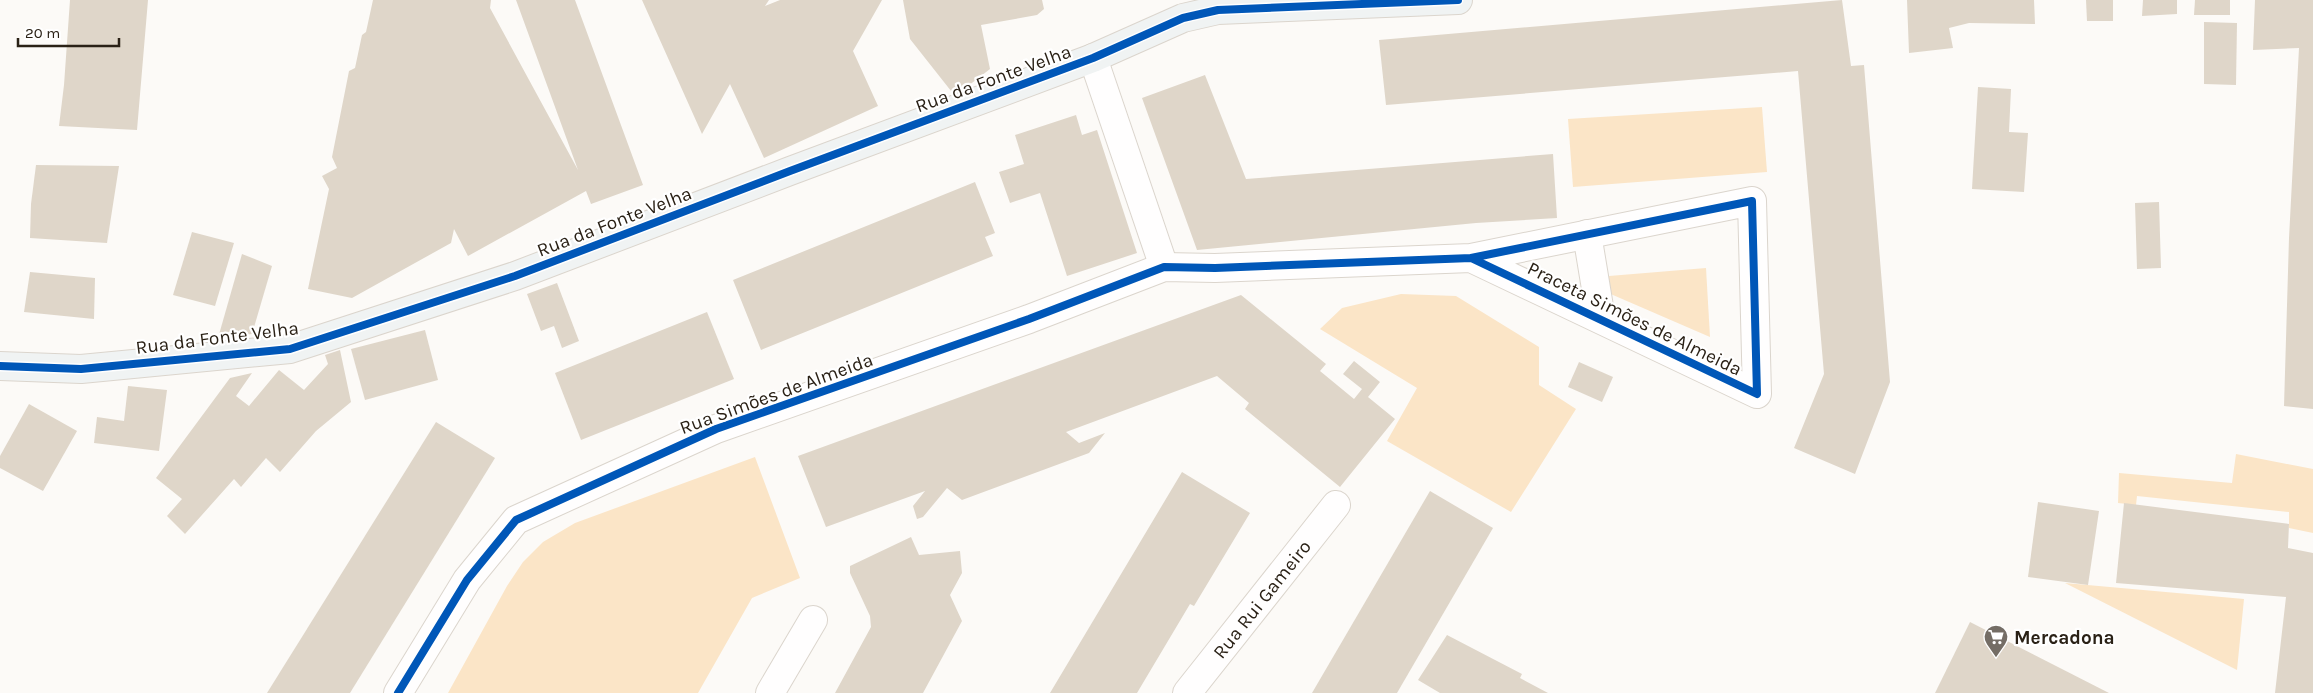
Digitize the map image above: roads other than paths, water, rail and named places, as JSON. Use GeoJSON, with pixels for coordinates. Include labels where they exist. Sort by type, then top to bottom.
{"type":"FeatureCollection","features":[{"type":"Feature","properties":{"kind":"street","name":"Rua da Fonte Velha"},"geometry":{"type":"LineString","coordinates":[[0,366],[81,369],[290,349],[515,276],[1093,58],[1183,18],[1230,5],[1458,0]]}},
{"type":"Feature","properties":{"kind":"street"},"geometry":{"type":"LineString","coordinates":[[1093,58],[1164,267]]}},
{"type":"Feature","properties":{"kind":"street","name":"Praceta Simões de Almeida"},"geometry":{"type":"LineString","coordinates":[[1164,267],[1215,268],[1471,258],[1752,201],[1757,394],[1471,258]]}},
{"type":"Feature","properties":{"kind":"street","name":"Praceta Simões de Almeida"},"geometry":{"type":"LineString","coordinates":[[1587,234],[1601,319]]}},
{"type":"Feature","properties":{"kind":"street","name":"Rua Simões de Almeida"},"geometry":{"type":"LineString","coordinates":[[398,693],[467,580],[516,520],[716,429],[1029,319],[1164,267]]}},
{"type":"Feature","properties":{"kind":"street","name":"Rua Rui Gameiro"},"geometry":{"type":"LineString","coordinates":[[1187,693],[1336,505]]}},
{"type":"Feature","properties":{"kind":"street"},"geometry":{"type":"LineString","coordinates":[[770,693],[812,620]]}},
{"type":"Feature","properties":{"kind":"place","name":"Mercadona"},"geometry":{"type":"Point","coordinates":[1996,658]}}]}
